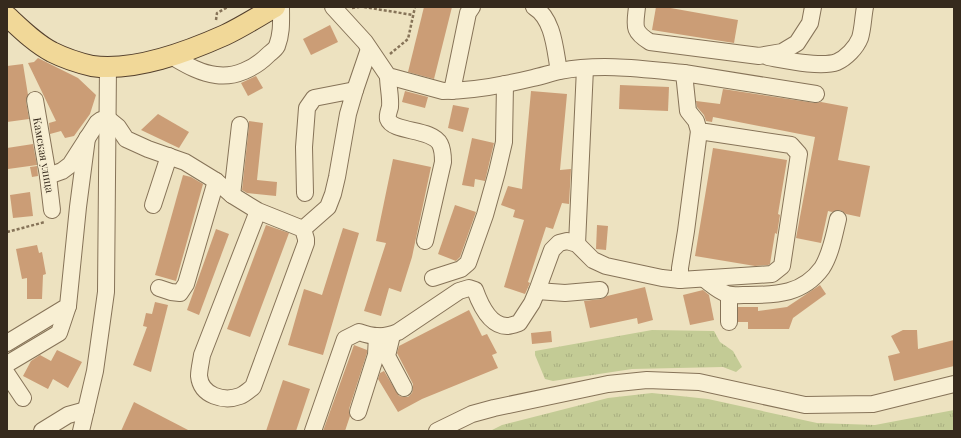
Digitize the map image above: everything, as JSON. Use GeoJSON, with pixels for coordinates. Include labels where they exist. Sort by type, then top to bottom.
{"type":"FeatureCollection","features":[{"type":"Feature","properties":{"kind":"main road"},"geometry":{"type":"LineString","coordinates":[[7,16],[31,38],[52,52],[74,61],[93,66],[108,66],[148,62],[171,56],[226,35],[275,7]]}},
{"type":"Feature","properties":{"kind":"street"},"geometry":{"type":"LineString","coordinates":[[171,56],[192,68],[216,75],[238,74],[262,61],[276,48],[281,31],[281,7]]}},
{"type":"Feature","properties":{"kind":"street"},"geometry":{"type":"LineString","coordinates":[[333,7],[369,49],[388,76],[390,106],[388,120],[398,127],[434,137],[440,142],[443,151],[443,162],[425,241]]}},
{"type":"Feature","properties":{"kind":"street"},"geometry":{"type":"LineString","coordinates":[[452,91],[468,14],[472,7]]}},
{"type":"Feature","properties":{"kind":"street"},"geometry":{"type":"LineString","coordinates":[[534,7],[540,10],[549,25],[559,71]]}},
{"type":"Feature","properties":{"kind":"street"},"geometry":{"type":"LineString","coordinates":[[637,7],[635,27],[639,36],[650,42],[808,63],[827,64],[837,62],[852,51],[860,38],[865,7]]}},
{"type":"Feature","properties":{"kind":"street"},"geometry":{"type":"LineString","coordinates":[[759,56],[782,52],[797,43],[810,23],[813,7]]}},
{"type":"Feature","properties":{"kind":"street"},"geometry":{"type":"LineString","coordinates":[[303,229],[328,207],[333,194],[348,114],[369,49]]}},
{"type":"Feature","properties":{"kind":"street"},"geometry":{"type":"LineString","coordinates":[[81,431],[95,371],[106,292],[108,66]]}},
{"type":"Feature","properties":{"kind":"street"},"geometry":{"type":"LineString","coordinates":[[388,76],[443,91],[469,91],[559,71],[585,68],[624,67],[684,74],[816,94]]}},
{"type":"Feature","properties":{"kind":"street"},"geometry":{"type":"LineString","coordinates":[[577,244],[585,68]]}},
{"type":"Feature","properties":{"kind":"street"},"geometry":{"type":"LineString","coordinates":[[680,280],[680,268],[699,131],[696,121],[688,110],[684,74]]}},
{"type":"Feature","properties":{"kind":"street"},"geometry":{"type":"LineString","coordinates":[[433,278],[461,269],[468,263],[485,215],[504,142],[505,84]]}},
{"type":"Feature","properties":{"kind":"street"},"geometry":{"type":"LineString","coordinates":[[305,193],[304,147],[307,108],[314,98],[355,90]]}},
{"type":"Feature","properties":{"kind":"street","name":"Камская улица"},"geometry":{"type":"LineString","coordinates":[[35,100],[48,176],[52,210]]}},
{"type":"Feature","properties":{"kind":"street"},"geometry":{"type":"LineString","coordinates":[[48,176],[62,171],[70,165],[97,123],[107,118]]}},
{"type":"Feature","properties":{"kind":"street"},"geometry":{"type":"LineString","coordinates":[[107,118],[118,127],[126,139],[148,149],[185,162],[216,181],[232,195],[258,211],[303,229]]}},
{"type":"Feature","properties":{"kind":"street"},"geometry":{"type":"LineString","coordinates":[[232,195],[240,125]]}},
{"type":"Feature","properties":{"kind":"street"},"geometry":{"type":"LineString","coordinates":[[314,431],[346,339],[359,332],[373,336],[398,332],[459,291],[469,288],[476,290],[478,299],[488,315],[497,324],[507,326],[519,323],[532,303],[552,250],[559,243],[567,241],[577,244],[593,260],[606,266],[662,278],[680,280],[772,274],[782,266],[799,154],[791,145],[699,131]]}},
{"type":"Feature","properties":{"kind":"street"},"geometry":{"type":"LineString","coordinates":[[7,364],[59,333],[68,306],[87,138]]}},
{"type":"Feature","properties":{"kind":"street"},"geometry":{"type":"LineString","coordinates":[[154,205],[169,156]]}},
{"type":"Feature","properties":{"kind":"street"},"geometry":{"type":"LineString","coordinates":[[159,288],[180,293],[186,284],[216,181]]}},
{"type":"Feature","properties":{"kind":"street"},"geometry":{"type":"LineString","coordinates":[[258,211],[202,355],[199,377],[203,389],[212,396],[224,399],[241,396],[253,387],[306,243],[303,229]]}},
{"type":"Feature","properties":{"kind":"street"},"geometry":{"type":"LineString","coordinates":[[704,279],[729,295],[766,295],[788,292],[805,285],[822,267],[830,249],[838,219]]}},
{"type":"Feature","properties":{"kind":"street"},"geometry":{"type":"LineString","coordinates":[[537,291],[565,293],[600,290]]}},
{"type":"Feature","properties":{"kind":"street"},"geometry":{"type":"LineString","coordinates":[[729,295],[729,322]]}},
{"type":"Feature","properties":{"kind":"street"},"geometry":{"type":"LineString","coordinates":[[7,343],[68,306]]}},
{"type":"Feature","properties":{"kind":"street"},"geometry":{"type":"LineString","coordinates":[[384,335],[387,356],[404,388]]}},
{"type":"Feature","properties":{"kind":"street"},"geometry":{"type":"LineString","coordinates":[[358,412],[384,335]]}},
{"type":"Feature","properties":{"kind":"street"},"geometry":{"type":"LineString","coordinates":[[7,374],[23,398]]}},
{"type":"Feature","properties":{"kind":"street"},"geometry":{"type":"LineString","coordinates":[[437,431],[472,414],[494,408],[608,384],[647,380],[699,382],[805,405],[872,404],[954,384]]}},
{"type":"Feature","properties":{"kind":"street"},"geometry":{"type":"LineString","coordinates":[[42,431],[68,415],[86,410]]}},
{"type":"Feature","properties":{"kind":"path"},"geometry":{"type":"LineString","coordinates":[[216,20],[217,13],[228,7]]}},
{"type":"Feature","properties":{"kind":"path"},"geometry":{"type":"LineString","coordinates":[[364,7],[413,15]]}},
{"type":"Feature","properties":{"kind":"path"},"geometry":{"type":"LineString","coordinates":[[387,56],[408,39],[415,7]]}},
{"type":"Feature","properties":{"kind":"path"},"geometry":{"type":"LineString","coordinates":[[7,232],[42,224],[49,220],[52,215],[52,210]]}},
{"type":"Feature","properties":{"kind":"green space"},"geometry":{"type":"Polygon","coordinates":[[[652,330],[714,331],[720,342],[733,351],[742,367],[736,372],[723,367],[632,369],[553,381],[545,379],[535,355],[535,351],[652,330]]]}},
{"type":"Feature","properties":{"kind":"green space"},"geometry":{"type":"Polygon","coordinates":[[[652,393],[708,399],[817,423],[875,425],[954,410],[954,431],[490,431],[502,425],[608,398],[652,393]]]}},
{"type":"Feature","properties":{"kind":"building"},"geometry":{"type":"Polygon","coordinates":[[[424,7],[452,7],[434,79],[408,72],[424,7]]]}},
{"type":"Feature","properties":{"kind":"building"},"geometry":{"type":"Polygon","coordinates":[[[656,7],[665,7],[738,20],[734,43],[652,30],[656,7]]]}},
{"type":"Feature","properties":{"kind":"building"},"geometry":{"type":"Polygon","coordinates":[[[330,25],[338,42],[311,55],[303,39],[330,25]]]}},
{"type":"Feature","properties":{"kind":"building"},"geometry":{"type":"Polygon","coordinates":[[[38,58],[78,78],[96,95],[90,114],[74,136],[65,138],[61,131],[50,134],[49,123],[56,121],[28,63],[34,62],[38,58]]]}},
{"type":"Feature","properties":{"kind":"building"},"geometry":{"type":"Polygon","coordinates":[[[23,64],[28,95],[26,101],[29,119],[7,122],[7,66],[23,64]]]}},
{"type":"Feature","properties":{"kind":"building"},"geometry":{"type":"Polygon","coordinates":[[[256,76],[263,88],[248,96],[241,83],[256,76]]]}},
{"type":"Feature","properties":{"kind":"building"},"geometry":{"type":"Polygon","coordinates":[[[620,85],[669,87],[668,111],[619,109],[620,85]]]}},
{"type":"Feature","properties":{"kind":"building"},"geometry":{"type":"Polygon","coordinates":[[[723,89],[848,107],[838,160],[870,166],[860,217],[846,214],[840,210],[832,212],[828,211],[821,243],[796,238],[815,137],[713,117],[712,122],[706,121],[704,115],[697,107],[696,101],[720,104],[723,89]]]}},
{"type":"Feature","properties":{"kind":"building"},"geometry":{"type":"Polygon","coordinates":[[[405,91],[428,97],[425,108],[402,102],[405,91]]]}},
{"type":"Feature","properties":{"kind":"building"},"geometry":{"type":"Polygon","coordinates":[[[531,91],[567,94],[560,170],[571,169],[569,204],[562,203],[553,229],[546,227],[528,282],[530,283],[525,294],[504,287],[524,220],[513,217],[515,210],[501,205],[508,186],[522,189],[531,91]]]}},
{"type":"Feature","properties":{"kind":"building"},"geometry":{"type":"Polygon","coordinates":[[[453,105],[469,108],[463,132],[448,128],[453,105]]]}},
{"type":"Feature","properties":{"kind":"building"},"geometry":{"type":"Polygon","coordinates":[[[158,114],[189,132],[179,148],[141,130],[158,114]]]}},
{"type":"Feature","properties":{"kind":"building"},"geometry":{"type":"Polygon","coordinates":[[[249,121],[263,123],[257,180],[277,182],[276,196],[247,193],[242,190],[249,121]]]}},
{"type":"Feature","properties":{"kind":"building"},"geometry":{"type":"Polygon","coordinates":[[[472,138],[494,143],[485,181],[475,179],[474,187],[462,185],[472,138]]]}},
{"type":"Feature","properties":{"kind":"building"},"geometry":{"type":"Polygon","coordinates":[[[33,144],[37,165],[8,169],[7,148],[33,144]]]}},
{"type":"Feature","properties":{"kind":"building"},"geometry":{"type":"Polygon","coordinates":[[[713,148],[787,160],[778,214],[780,215],[777,234],[775,233],[770,264],[768,265],[755,266],[695,256],[713,148]]]}},
{"type":"Feature","properties":{"kind":"building"},"geometry":{"type":"Polygon","coordinates":[[[393,159],[431,167],[412,257],[401,292],[389,288],[381,316],[364,311],[386,243],[376,241],[393,159]]]}},
{"type":"Feature","properties":{"kind":"building"},"geometry":{"type":"Polygon","coordinates":[[[37,166],[38,176],[32,177],[30,167],[37,166]]]}},
{"type":"Feature","properties":{"kind":"building"},"geometry":{"type":"Polygon","coordinates":[[[183,175],[191,177],[203,184],[176,281],[155,275],[183,175]]]}},
{"type":"Feature","properties":{"kind":"building"},"geometry":{"type":"Polygon","coordinates":[[[30,192],[33,216],[13,218],[10,195],[30,192]]]}},
{"type":"Feature","properties":{"kind":"building"},"geometry":{"type":"Polygon","coordinates":[[[455,205],[476,212],[460,257],[456,261],[438,254],[455,205]]]}},
{"type":"Feature","properties":{"kind":"building"},"geometry":{"type":"Polygon","coordinates":[[[266,225],[289,233],[250,337],[227,329],[266,225]]]}},
{"type":"Feature","properties":{"kind":"building"},"geometry":{"type":"Polygon","coordinates":[[[597,225],[608,226],[606,250],[596,249],[597,225]]]}},
{"type":"Feature","properties":{"kind":"building"},"geometry":{"type":"Polygon","coordinates":[[[343,228],[359,233],[323,355],[288,345],[304,289],[322,295],[343,228]]]}},
{"type":"Feature","properties":{"kind":"building"},"geometry":{"type":"Polygon","coordinates":[[[216,229],[229,234],[199,315],[187,310],[216,229]]]}},
{"type":"Feature","properties":{"kind":"building"},"geometry":{"type":"Polygon","coordinates":[[[37,245],[39,253],[42,252],[46,274],[43,275],[42,299],[27,299],[27,278],[22,279],[16,249],[37,245]]]}},
{"type":"Feature","properties":{"kind":"building"},"geometry":{"type":"Polygon","coordinates":[[[820,285],[826,294],[793,318],[789,329],[748,329],[748,322],[738,322],[738,307],[758,307],[758,311],[787,307],[820,285]]]}},
{"type":"Feature","properties":{"kind":"building"},"geometry":{"type":"Polygon","coordinates":[[[645,287],[653,320],[638,324],[637,318],[590,328],[584,301],[601,299],[607,296],[645,287]]]}},
{"type":"Feature","properties":{"kind":"building"},"geometry":{"type":"Polygon","coordinates":[[[703,290],[709,295],[714,320],[690,325],[683,295],[703,290]]]}},
{"type":"Feature","properties":{"kind":"building"},"geometry":{"type":"Polygon","coordinates":[[[155,302],[168,305],[151,372],[133,365],[147,327],[143,326],[146,313],[152,314],[155,302]]]}},
{"type":"Feature","properties":{"kind":"building"},"geometry":{"type":"Polygon","coordinates":[[[469,310],[482,336],[487,334],[497,353],[492,355],[498,368],[422,399],[398,412],[378,379],[380,373],[384,371],[399,396],[408,397],[412,393],[413,384],[397,353],[399,346],[469,310]]]}},
{"type":"Feature","properties":{"kind":"building"},"geometry":{"type":"Polygon","coordinates":[[[903,330],[917,330],[918,349],[954,340],[954,366],[894,381],[888,356],[900,353],[891,336],[903,330]]]}},
{"type":"Feature","properties":{"kind":"building"},"geometry":{"type":"Polygon","coordinates":[[[551,331],[552,342],[532,344],[531,333],[551,331]]]}},
{"type":"Feature","properties":{"kind":"building"},"geometry":{"type":"Polygon","coordinates":[[[354,345],[367,350],[367,353],[349,409],[350,416],[345,431],[323,431],[354,345]]]}},
{"type":"Feature","properties":{"kind":"building"},"geometry":{"type":"Polygon","coordinates":[[[57,350],[82,362],[68,388],[53,379],[48,389],[23,376],[31,361],[40,355],[51,361],[57,350]]]}},
{"type":"Feature","properties":{"kind":"building"},"geometry":{"type":"Polygon","coordinates":[[[283,380],[310,389],[296,431],[266,431],[283,380]]]}},
{"type":"Feature","properties":{"kind":"building"},"geometry":{"type":"Polygon","coordinates":[[[134,402],[190,431],[121,431],[134,402]]]}}]}
